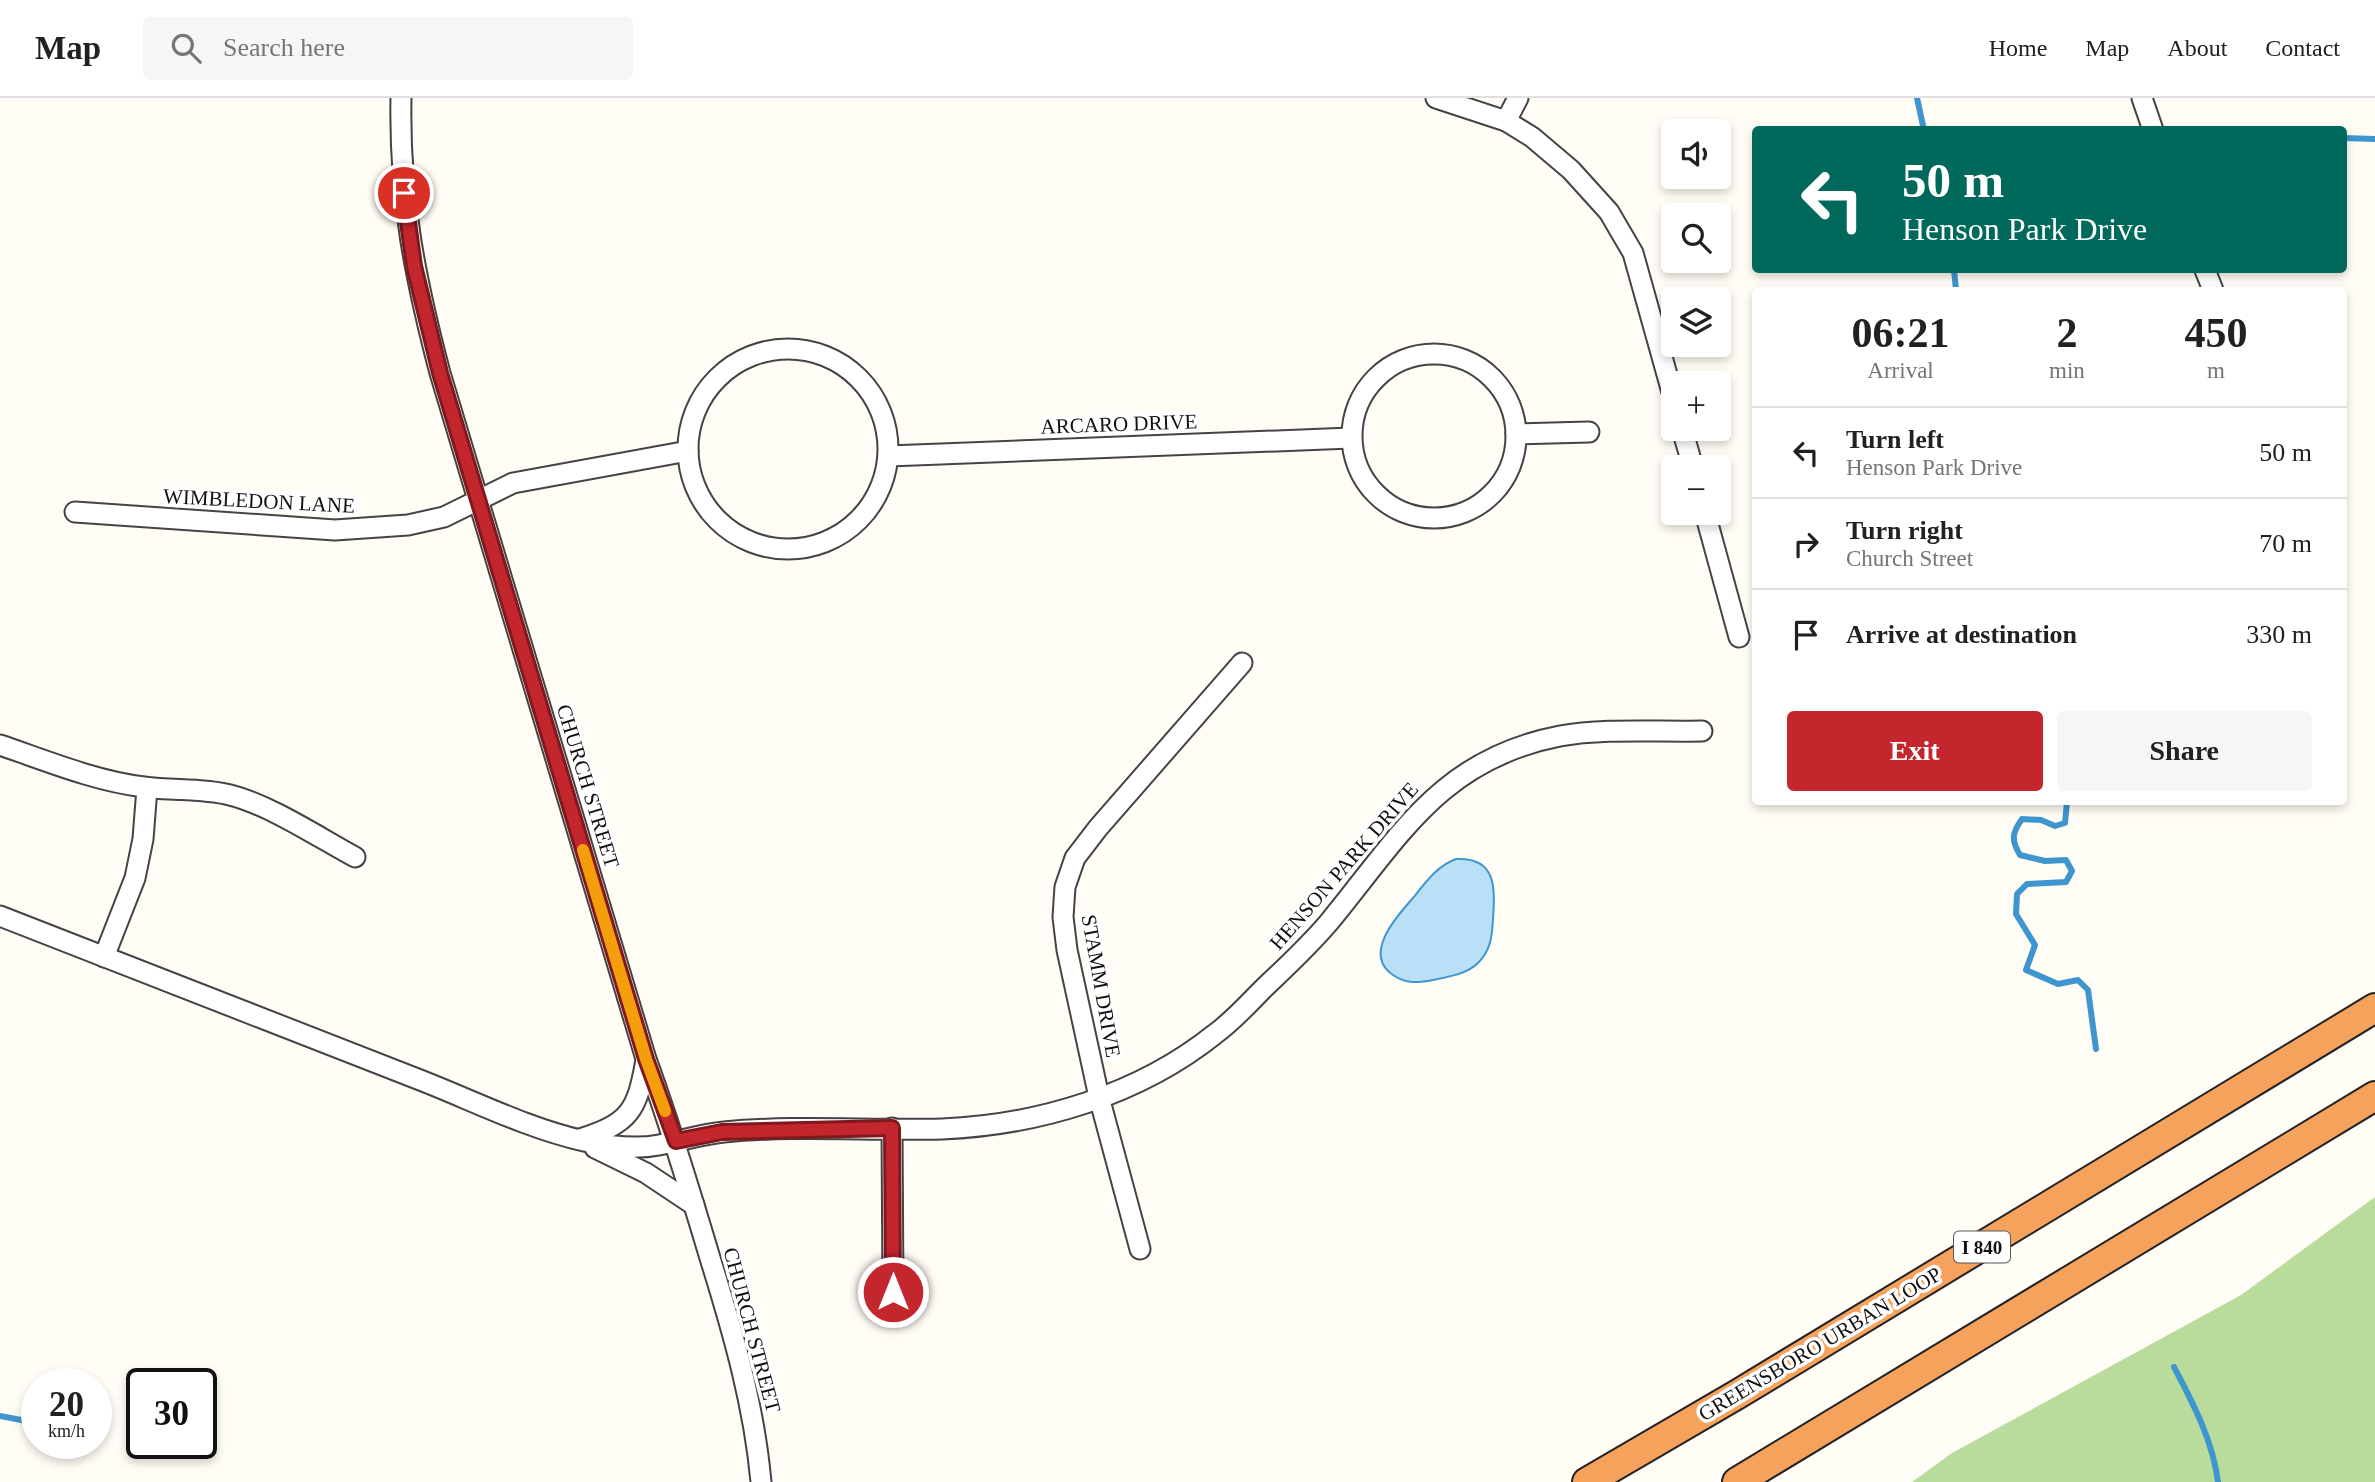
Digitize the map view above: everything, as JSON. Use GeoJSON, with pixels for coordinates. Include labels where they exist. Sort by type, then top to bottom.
{"type":"FeatureCollection","features":[{"type":"Feature","properties":{"kind":"highway","name":"GREENSBORO URBAN LOOP"},"geometry":{"type":"LineString","coordinates":[[1587,1482],[1761,1380],[2375,1008]]}},
{"type":"Feature","properties":{"kind":"highway"},"geometry":{"type":"LineString","coordinates":[[1737,1482],[2375,1096]]}},
{"type":"Feature","properties":{"kind":"street","name":"CHURCH STREET"},"geometry":{"type":"LineString","coordinates":[[401,98],[406,218],[414,266],[440,373],[646,1059],[676,1141],[743,1372],[761,1482]]}},
{"type":"Feature","properties":{"kind":"street"},"geometry":{"type":"LineString","coordinates":[[1436,98],[1506,121],[1532,137],[1571,170],[1609,212],[1633,253],[1666,371]]}},
{"type":"Feature","properties":{"kind":"street"},"geometry":{"type":"LineString","coordinates":[[1506,121],[1518,98]]}},
{"type":"Feature","properties":{"kind":"street"},"geometry":{"type":"LineString","coordinates":[[2142,98],[2152,126]]}},
{"type":"Feature","properties":{"kind":"street"},"geometry":{"type":"LineString","coordinates":[[791,349],[822,355],[851,370],[873,394],[886,424],[889,456],[881,489],[863,517],[836,538],[803,549],[769,548],[737,536],[711,514],[694,484],[688,451],[692,419],[707,390],[730,368],[759,353],[791,349]]}},
{"type":"Feature","properties":{"kind":"street"},"geometry":{"type":"LineString","coordinates":[[1431,354],[1463,360],[1490,377],[1509,403],[1516,434],[1510,466],[1493,493],[1467,511],[1436,518],[1404,512],[1377,495],[1358,469],[1351,438],[1357,407],[1374,379],[1400,361],[1431,354]]}},
{"type":"Feature","properties":{"kind":"street"},"geometry":{"type":"LineString","coordinates":[[1516,434],[1589,432]]}},
{"type":"Feature","properties":{"kind":"street","name":"ARCARO DRIVE"},"geometry":{"type":"LineString","coordinates":[[889,456],[1351,438]]}},
{"type":"Feature","properties":{"kind":"street"},"geometry":{"type":"LineString","coordinates":[[478,500],[513,483],[688,451]]}},
{"type":"Feature","properties":{"kind":"street","name":"WIMBLEDON LANE"},"geometry":{"type":"LineString","coordinates":[[75,512],[346,530],[420,523],[444,517],[478,500]]}},
{"type":"Feature","properties":{"kind":"street"},"geometry":{"type":"LineString","coordinates":[[1708,525],[1740,637]]}},
{"type":"Feature","properties":{"kind":"street","name":"STAMM DRIVE"},"geometry":{"type":"LineString","coordinates":[[1140,1249],[1099,1097],[1067,950],[1063,917],[1065,887],[1075,859],[1098,828],[1242,663]]}},
{"type":"Feature","properties":{"kind":"street","name":"HENSON PARK DRIVE"},"geometry":{"type":"LineString","coordinates":[[579,1140],[638,1147],[722,1132],[940,1129],[1013,1121],[1046,1114],[1099,1097],[1175,1063],[1217,1033],[1327,925],[1422,807],[1480,764],[1518,748],[1558,737],[1702,731]]}},
{"type":"Feature","properties":{"kind":"street"},"geometry":{"type":"LineString","coordinates":[[0,746],[106,781],[147,788],[196,789],[232,795],[265,808],[355,857]]}},
{"type":"Feature","properties":{"kind":"street"},"geometry":{"type":"LineString","coordinates":[[104,957],[135,877],[143,839],[147,788]]}},
{"type":"Feature","properties":{"kind":"street"},"geometry":{"type":"LineString","coordinates":[[0,916],[579,1140],[646,1173],[694,1205]]}},
{"type":"Feature","properties":{"kind":"street"},"geometry":{"type":"LineString","coordinates":[[579,1140],[608,1130],[624,1119],[635,1103],[646,1059]]}},
{"type":"Feature","properties":{"kind":"street"},"geometry":{"type":"LineString","coordinates":[[892,1128],[893,1292]]}},
{"type":"Feature","properties":{"kind":"green space"},"geometry":{"type":"Polygon","coordinates":[[[2375,1197],[2375,1482],[1912,1482],[1952,1453],[2241,1295],[2375,1197]]]}},
{"type":"Feature","properties":{"kind":"water"},"geometry":{"type":"Polygon","coordinates":[[[1456,859],[1479,863],[1491,877],[1494,896],[1493,925],[1486,953],[1474,967],[1457,974],[1417,982],[1398,978],[1384,966],[1381,957],[1385,935],[1427,881],[1443,866],[1456,859]]]}},
{"type":"Feature","properties":{"kind":"waterway"},"geometry":{"type":"LineString","coordinates":[[1917,98],[1923,126]]}},
{"type":"Feature","properties":{"kind":"waterway"},"geometry":{"type":"LineString","coordinates":[[2347,138],[2375,139]]}},
{"type":"Feature","properties":{"kind":"waterway"},"geometry":{"type":"LineString","coordinates":[[1954,273],[1956,287]]}},
{"type":"Feature","properties":{"kind":"waterway"},"geometry":{"type":"LineString","coordinates":[[2067,805],[2065,823],[2055,826],[2041,820],[2022,819],[2016,828],[2014,841],[2020,855],[2045,861],[2066,860],[2072,871],[2066,882],[2027,884],[2017,894],[2016,914],[2035,945],[2026,970],[2058,984],[2078,980],[2088,990],[2096,1049]]}},
{"type":"Feature","properties":{"kind":"waterway"},"geometry":{"type":"LineString","coordinates":[[2174,1367],[2207,1437],[2218,1482]]}},
{"type":"Feature","properties":{"kind":"waterway"},"geometry":{"type":"LineString","coordinates":[[0,1416],[21,1420]]}},
{"type":"Feature","properties":{"kind":"slow traffic"},"geometry":{"type":"LineString","coordinates":[[583,850],[646,1059],[665,1111]]}},
{"type":"Feature","properties":{"kind":"route"},"geometry":{"type":"LineString","coordinates":[[404,193],[414,266],[440,373],[646,1059],[676,1141],[722,1132],[892,1128],[893,1292]]}}]}
